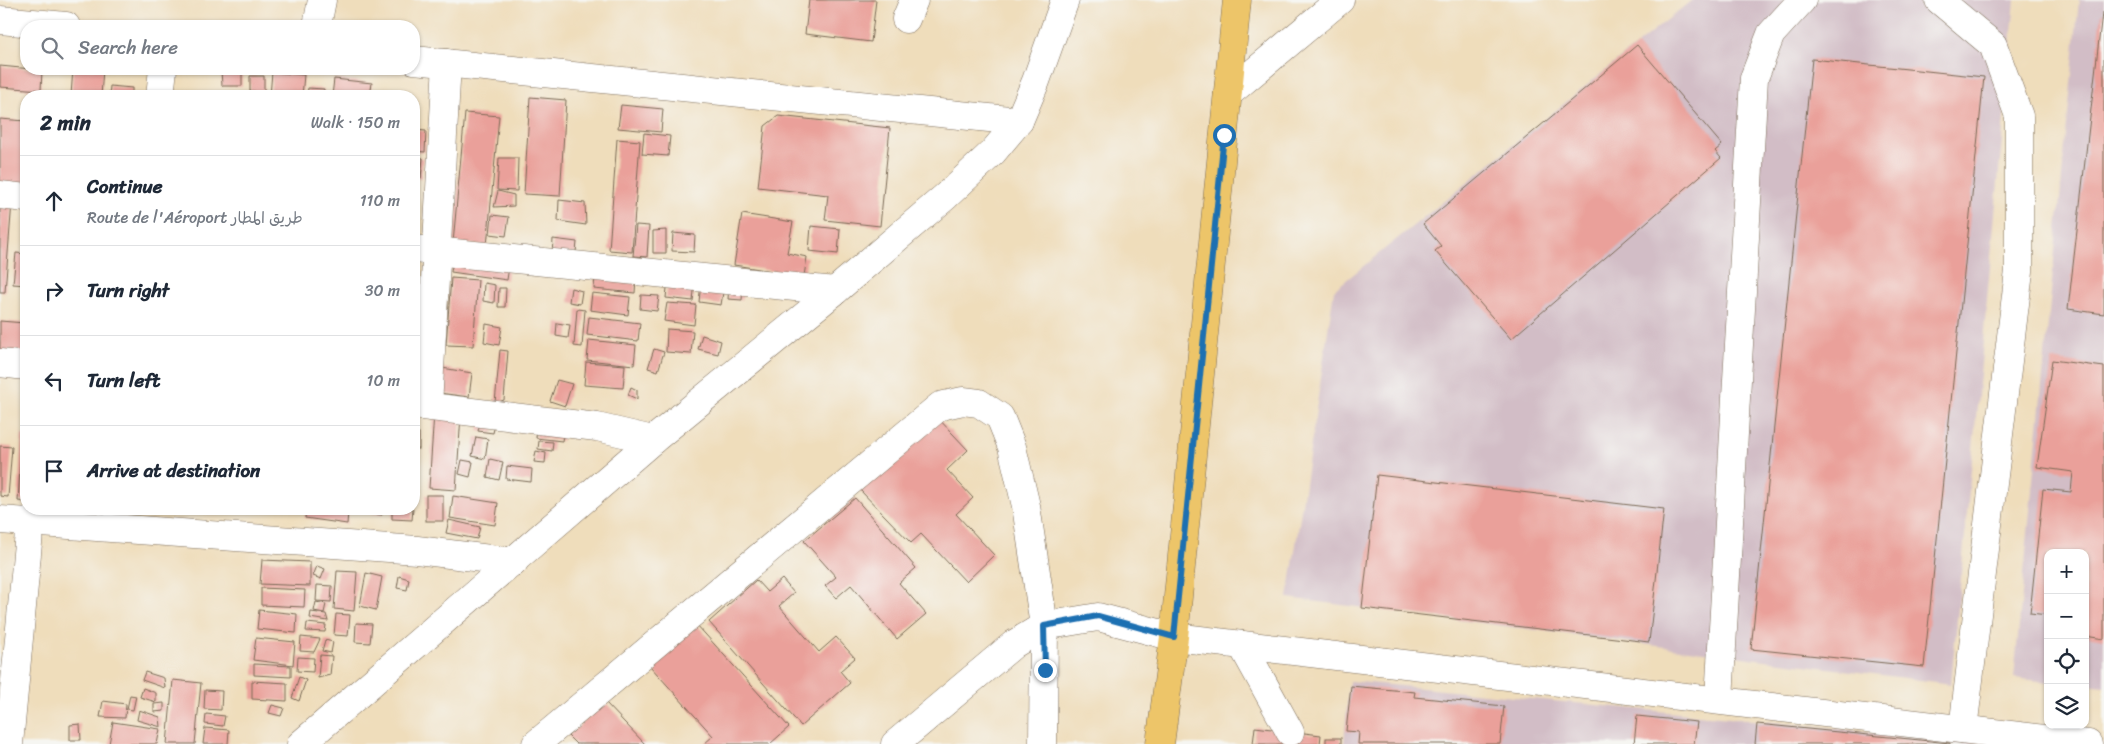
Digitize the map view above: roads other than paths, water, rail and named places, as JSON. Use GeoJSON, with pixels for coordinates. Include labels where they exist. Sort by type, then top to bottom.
{"type":"FeatureCollection","features":[{"type":"Feature","properties":{"kind":"main road"},"geometry":{"type":"LineString","coordinates":[[1160,744],[1174,637],[1237,0]]}},
{"type":"Feature","properties":{"kind":"street"},"geometry":{"type":"LineString","coordinates":[[318,20],[322,0]]}},
{"type":"Feature","properties":{"kind":"street"},"geometry":{"type":"LineString","coordinates":[[301,744],[653,440],[835,291],[953,190],[993,152],[1019,120],[1036,81],[1065,0]]}},
{"type":"Feature","properties":{"kind":"street"},"geometry":{"type":"LineString","coordinates":[[1228,94],[1340,0]]}},
{"type":"Feature","properties":{"kind":"street"},"geometry":{"type":"LineString","coordinates":[[1719,700],[1754,78],[1771,34],[1802,0]]}},
{"type":"Feature","properties":{"kind":"street"},"geometry":{"type":"LineString","coordinates":[[1939,0],[1993,45],[2019,116],[2020,271],[1963,729]]}},
{"type":"Feature","properties":{"kind":"street"},"geometry":{"type":"LineString","coordinates":[[0,20],[20,22]]}},
{"type":"Feature","properties":{"kind":"street"},"geometry":{"type":"LineString","coordinates":[[420,61],[1019,120]]}},
{"type":"Feature","properties":{"kind":"street"},"geometry":{"type":"LineString","coordinates":[[447,63],[425,250],[421,405],[597,427],[653,440]]}},
{"type":"Feature","properties":{"kind":"street"},"geometry":{"type":"LineString","coordinates":[[161,90],[162,75]]}},
{"type":"Feature","properties":{"kind":"street"},"geometry":{"type":"LineString","coordinates":[[0,195],[20,197]]}},
{"type":"Feature","properties":{"kind":"street"},"geometry":{"type":"LineString","coordinates":[[425,250],[835,291]]}},
{"type":"Feature","properties":{"kind":"street"},"geometry":{"type":"LineString","coordinates":[[0,363],[20,365]]}},
{"type":"Feature","properties":{"kind":"street"},"geometry":{"type":"LineString","coordinates":[[536,744],[940,406],[963,400],[979,403],[1000,417],[1006,432],[1026,506],[1044,626],[1043,744]]}},
{"type":"Feature","properties":{"kind":"street"},"geometry":{"type":"LineString","coordinates":[[0,520],[417,550],[514,562]]}},
{"type":"Feature","properties":{"kind":"street"},"geometry":{"type":"LineString","coordinates":[[10,744],[30,522]]}},
{"type":"Feature","properties":{"kind":"street"},"geometry":{"type":"LineString","coordinates":[[895,744],[1014,644],[1044,626],[1098,616],[1174,637],[2088,744]]}},
{"type":"Feature","properties":{"kind":"street"},"geometry":{"type":"LineString","coordinates":[[1242,645],[1290,732]]}}]}
